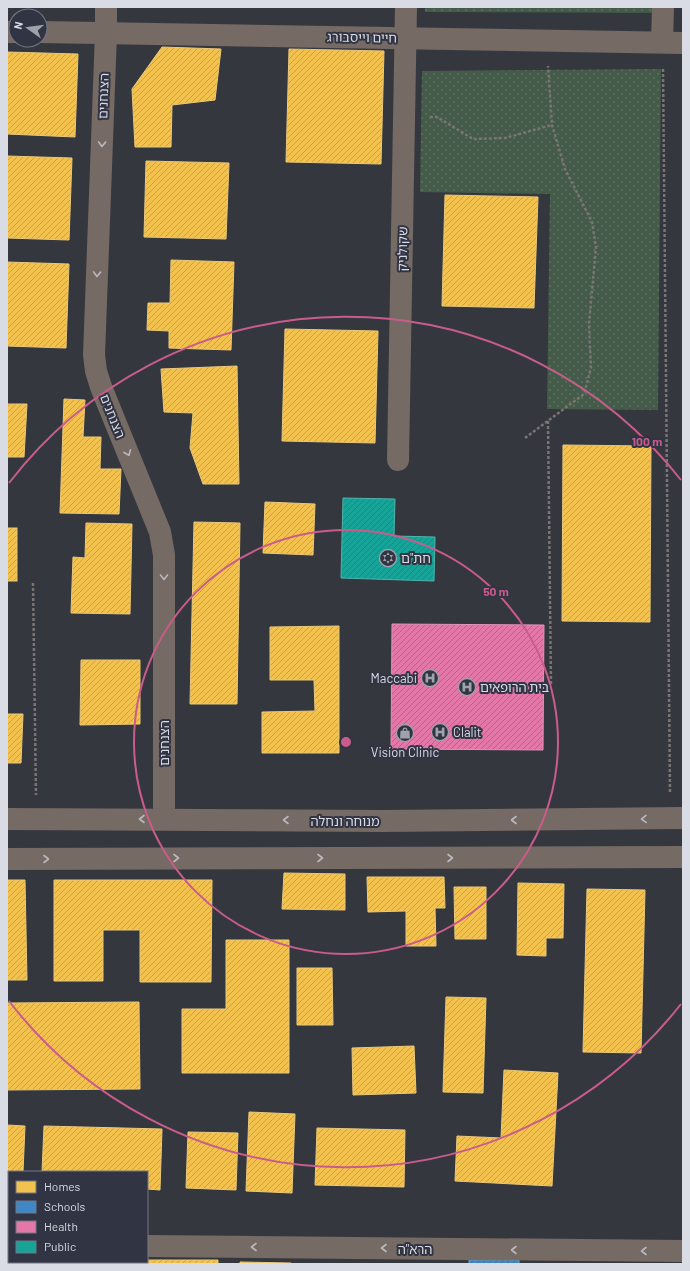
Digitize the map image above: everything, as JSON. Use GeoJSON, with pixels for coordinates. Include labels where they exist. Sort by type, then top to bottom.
{"type":"FeatureCollection","features":[{"type":"Feature","properties":{"kind":"street","name":"הצנחנים"},"geometry":{"type":"LineString","coordinates":[[106,7],[94,355],[96,371],[101,387],[160,532],[164,555],[164,819]]}},
{"type":"Feature","properties":{"kind":"street","name":"שקולניק"},"geometry":{"type":"LineString","coordinates":[[398,460],[406,7]]}},
{"type":"Feature","properties":{"kind":"street"},"geometry":{"type":"LineString","coordinates":[[663,7],[673,42]]}},
{"type":"Feature","properties":{"kind":"street","name":"חיים וייסבורג"},"geometry":{"type":"LineString","coordinates":[[48,32],[673,42]]}},
{"type":"Feature","properties":{"kind":"street","name":"מנוחה ונחלה"},"geometry":{"type":"LineString","coordinates":[[7,819],[398,821],[677,818]]}},
{"type":"Feature","properties":{"kind":"street"},"geometry":{"type":"LineString","coordinates":[[7,859],[683,857]]}},
{"type":"Feature","properties":{"kind":"street","name":"הרא\"ה"},"geometry":{"type":"LineString","coordinates":[[148,1246],[683,1251]]}},
{"type":"Feature","properties":{"kind":"path"},"geometry":{"type":"LineString","coordinates":[[525,438],[584,394],[591,368],[589,324],[596,247],[592,222],[565,169],[552,125],[547,64],[540,40]]}},
{"type":"Feature","properties":{"kind":"path"},"geometry":{"type":"LineString","coordinates":[[673,42],[677,818]]}},
{"type":"Feature","properties":{"kind":"path"},"geometry":{"type":"LineString","coordinates":[[404,117],[437,116],[473,139],[505,138],[552,125]]}},
{"type":"Feature","properties":{"kind":"path"},"geometry":{"type":"LineString","coordinates":[[548,420],[551,686]]}},
{"type":"Feature","properties":{"kind":"path"},"geometry":{"type":"LineString","coordinates":[[33,584],[36,819]]}},
{"type":"Feature","properties":{"kind":"green space"},"geometry":{"type":"Polygon","coordinates":[[[425,7],[668,7],[668,13],[425,12],[425,7]]]}},
{"type":"Feature","properties":{"kind":"green space"},"geometry":{"type":"Polygon","coordinates":[[[661,69],[658,410],[547,409],[550,194],[420,192],[422,71],[661,69]]]}},
{"type":"Feature","properties":{"kind":"building: Homes"},"geometry":{"type":"Polygon","coordinates":[[[162,47],[221,49],[215,100],[172,105],[171,147],[135,147],[132,89],[162,47]]]}},
{"type":"Feature","properties":{"kind":"building: Homes"},"geometry":{"type":"Polygon","coordinates":[[[289,49],[384,51],[381,164],[286,162],[289,49]]]}},
{"type":"Feature","properties":{"kind":"building: Homes"},"geometry":{"type":"Polygon","coordinates":[[[7,52],[78,54],[75,137],[7,134],[7,52]]]}},
{"type":"Feature","properties":{"kind":"building: Homes"},"geometry":{"type":"Polygon","coordinates":[[[7,156],[72,158],[69,240],[7,238],[7,156]]]}},
{"type":"Feature","properties":{"kind":"building: Homes"},"geometry":{"type":"Polygon","coordinates":[[[146,161],[229,163],[226,239],[144,237],[146,161]]]}},
{"type":"Feature","properties":{"kind":"building: Homes"},"geometry":{"type":"Polygon","coordinates":[[[445,195],[538,197],[534,308],[442,306],[445,195]]]}},
{"type":"Feature","properties":{"kind":"building: Homes"},"geometry":{"type":"Polygon","coordinates":[[[171,260],[234,262],[231,350],[169,348],[169,331],[147,330],[148,303],[170,303],[171,260]]]}},
{"type":"Feature","properties":{"kind":"building: Homes"},"geometry":{"type":"Polygon","coordinates":[[[7,262],[69,264],[66,348],[7,346],[7,262]]]}},
{"type":"Feature","properties":{"kind":"building: Homes"},"geometry":{"type":"Polygon","coordinates":[[[285,329],[378,331],[375,443],[282,441],[285,329]]]}},
{"type":"Feature","properties":{"kind":"building: Homes"},"geometry":{"type":"Polygon","coordinates":[[[237,366],[239,484],[203,484],[190,448],[193,413],[164,412],[161,369],[237,366]]]}},
{"type":"Feature","properties":{"kind":"building: Homes"},"geometry":{"type":"Polygon","coordinates":[[[64,399],[85,400],[83,437],[101,437],[100,469],[121,469],[119,514],[60,513],[64,399]]]}},
{"type":"Feature","properties":{"kind":"building: Homes"},"geometry":{"type":"Polygon","coordinates":[[[7,404],[27,404],[24,457],[7,457],[7,404]]]}},
{"type":"Feature","properties":{"kind":"building: Homes"},"geometry":{"type":"Polygon","coordinates":[[[563,445],[651,446],[650,622],[562,621],[563,445]]]}},
{"type":"Feature","properties":{"kind":"building: Homes"},"geometry":{"type":"Polygon","coordinates":[[[265,502],[315,504],[313,555],[263,553],[265,502]]]}},
{"type":"Feature","properties":{"kind":"building: Homes"},"geometry":{"type":"Polygon","coordinates":[[[194,522],[240,523],[237,704],[190,704],[194,522]]]}},
{"type":"Feature","properties":{"kind":"building: Homes"},"geometry":{"type":"Polygon","coordinates":[[[86,523],[132,524],[130,614],[71,613],[73,557],[85,558],[86,523]]]}},
{"type":"Feature","properties":{"kind":"building: Homes"},"geometry":{"type":"Polygon","coordinates":[[[7,528],[17,528],[17,581],[7,581],[7,528]]]}},
{"type":"Feature","properties":{"kind":"building: Homes"},"geometry":{"type":"Polygon","coordinates":[[[339,626],[339,753],[262,753],[262,712],[315,711],[314,680],[270,680],[270,627],[339,626]]]}},
{"type":"Feature","properties":{"kind":"building: Homes"},"geometry":{"type":"Polygon","coordinates":[[[81,660],[140,660],[140,724],[80,725],[81,660]]]}},
{"type":"Feature","properties":{"kind":"building: Homes"},"geometry":{"type":"Polygon","coordinates":[[[7,714],[23,714],[21,763],[7,763],[7,714]]]}},
{"type":"Feature","properties":{"kind":"building: Homes"},"geometry":{"type":"Polygon","coordinates":[[[284,873],[345,874],[345,910],[282,909],[284,873]]]}},
{"type":"Feature","properties":{"kind":"building: Homes"},"geometry":{"type":"Polygon","coordinates":[[[367,877],[444,877],[445,908],[435,908],[436,946],[406,946],[406,911],[368,912],[367,877]]]}},
{"type":"Feature","properties":{"kind":"building: Homes"},"geometry":{"type":"Polygon","coordinates":[[[7,880],[25,880],[27,980],[7,980],[7,880]]]}},
{"type":"Feature","properties":{"kind":"building: Homes"},"geometry":{"type":"Polygon","coordinates":[[[54,880],[212,880],[211,982],[140,982],[140,930],[103,930],[103,981],[54,981],[54,880]]]}},
{"type":"Feature","properties":{"kind":"building: Homes"},"geometry":{"type":"Polygon","coordinates":[[[518,883],[564,884],[563,938],[546,938],[546,956],[517,955],[518,883]]]}},
{"type":"Feature","properties":{"kind":"building: Homes"},"geometry":{"type":"Polygon","coordinates":[[[454,887],[486,887],[486,939],[455,939],[454,887]]]}},
{"type":"Feature","properties":{"kind":"building: Homes"},"geometry":{"type":"Polygon","coordinates":[[[587,889],[645,890],[641,1053],[583,1052],[587,889]]]}},
{"type":"Feature","properties":{"kind":"building: Homes"},"geometry":{"type":"Polygon","coordinates":[[[226,940],[289,940],[289,1073],[182,1073],[182,1009],[226,1009],[226,940]]]}},
{"type":"Feature","properties":{"kind":"building: Homes"},"geometry":{"type":"Polygon","coordinates":[[[297,968],[332,968],[333,1025],[297,1025],[297,968]]]}},
{"type":"Feature","properties":{"kind":"building: Homes"},"geometry":{"type":"Polygon","coordinates":[[[446,997],[486,998],[483,1093],[443,1092],[446,997]]]}},
{"type":"Feature","properties":{"kind":"building: Homes"},"geometry":{"type":"Polygon","coordinates":[[[139,1002],[140,1089],[7,1090],[7,1003],[139,1002]]]}},
{"type":"Feature","properties":{"kind":"building: Homes"},"geometry":{"type":"Polygon","coordinates":[[[414,1046],[416,1093],[353,1095],[352,1048],[414,1046]]]}},
{"type":"Feature","properties":{"kind":"building: Homes"},"geometry":{"type":"Polygon","coordinates":[[[504,1070],[558,1073],[552,1186],[455,1181],[457,1136],[501,1138],[504,1070]]]}},
{"type":"Feature","properties":{"kind":"building: Homes"},"geometry":{"type":"Polygon","coordinates":[[[249,1112],[295,1114],[292,1193],[246,1191],[249,1112]]]}},
{"type":"Feature","properties":{"kind":"building: Homes"},"geometry":{"type":"Polygon","coordinates":[[[7,1125],[25,1126],[23,1171],[8,1171],[7,1191],[7,1125]]]}},
{"type":"Feature","properties":{"kind":"building: Homes"},"geometry":{"type":"Polygon","coordinates":[[[44,1126],[162,1129],[160,1190],[148,1189],[148,1171],[42,1171],[44,1126]]]}},
{"type":"Feature","properties":{"kind":"building: Homes"},"geometry":{"type":"Polygon","coordinates":[[[317,1128],[405,1130],[404,1187],[315,1185],[317,1128]]]}},
{"type":"Feature","properties":{"kind":"building: Homes"},"geometry":{"type":"Polygon","coordinates":[[[188,1132],[238,1133],[236,1190],[186,1188],[188,1132]]]}},
{"type":"Feature","properties":{"kind":"building: Homes"},"geometry":{"type":"Polygon","coordinates":[[[148,1260],[218,1260],[218,1264],[144,1264],[148,1263],[148,1260]]]}},
{"type":"Feature","properties":{"kind":"building: Homes"},"geometry":{"type":"Polygon","coordinates":[[[240,1262],[291,1263],[291,1264],[240,1264],[240,1262]]]}},
{"type":"Feature","properties":{"kind":"building: Schools"},"geometry":{"type":"Polygon","coordinates":[[[469,1260],[519,1260],[519,1264],[469,1264],[469,1260]]]}},
{"type":"Feature","properties":{"kind":"building: Health","name":"בית הרופאים"},"geometry":{"type":"Polygon","coordinates":[[[392,624],[544,625],[543,750],[391,749],[392,624]]]}},
{"type":"Feature","properties":{"kind":"building: Public","name":"חת\"ם"},"geometry":{"type":"Polygon","coordinates":[[[343,498],[395,499],[394,536],[435,537],[434,581],[341,578],[343,498]]]}},
{"type":"Feature","properties":{"kind":"place","name":"חת\"ם"},"geometry":{"type":"Point","coordinates":[388,558]}},
{"type":"Feature","properties":{"kind":"place","name":"Maccabi"},"geometry":{"type":"Point","coordinates":[430,678]}},
{"type":"Feature","properties":{"kind":"place","name":"בית הרופאים"},"geometry":{"type":"Point","coordinates":[467,687]}},
{"type":"Feature","properties":{"kind":"place","name":"Clalit"},"geometry":{"type":"Point","coordinates":[440,732]}},
{"type":"Feature","properties":{"kind":"place","name":"Vision Clinic"},"geometry":{"type":"Point","coordinates":[405,733]}}]}
